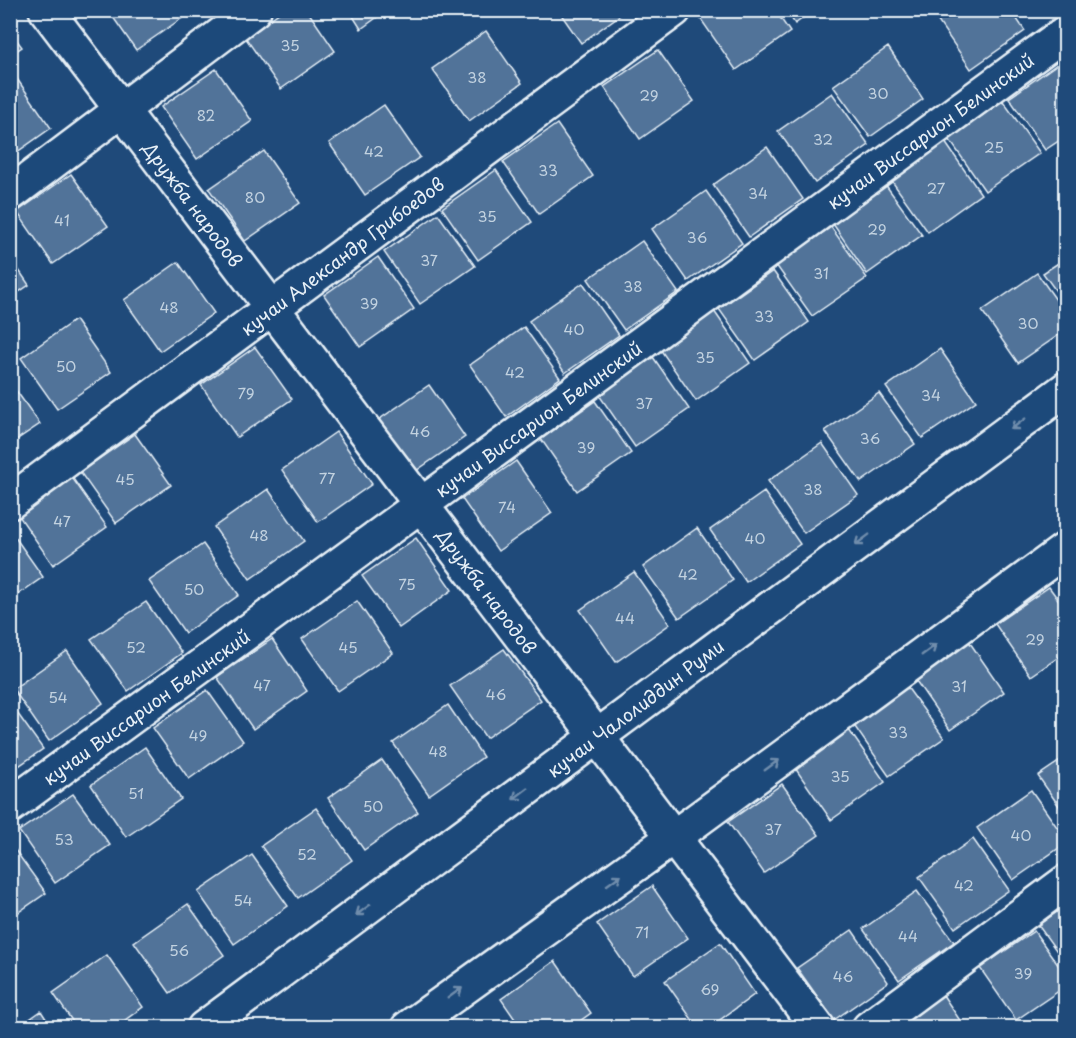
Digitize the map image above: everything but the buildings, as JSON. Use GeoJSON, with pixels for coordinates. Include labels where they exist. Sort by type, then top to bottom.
{"type":"FeatureCollection","features":[{"type":"Feature","properties":{"kind":"street","name":"Дружба народов"},"geometry":{"type":"LineString","coordinates":[[46,10],[819,1028]]}},
{"type":"Feature","properties":{"kind":"street"},"geometry":{"type":"LineString","coordinates":[[10,194],[254,10]]}},
{"type":"Feature","properties":{"kind":"street","name":"кучаи Александр Грибоедов"},"geometry":{"type":"LineString","coordinates":[[10,502],[674,10]]}},
{"type":"Feature","properties":{"kind":"street","name":"кучаи Виссарион Белинский"},"geometry":{"type":"LineString","coordinates":[[10,806],[1065,32]]}},
{"type":"Feature","properties":{"kind":"street","name":"кучаи Чалолиддин Руми"},"geometry":{"type":"LineString","coordinates":[[204,1028],[1065,389]]}},
{"type":"Feature","properties":{"kind":"street"},"geometry":{"type":"LineString","coordinates":[[408,1028],[674,837],[1065,549]]}},
{"type":"Feature","properties":{"kind":"street"},"geometry":{"type":"LineString","coordinates":[[869,1028],[1065,882]]}}]}
